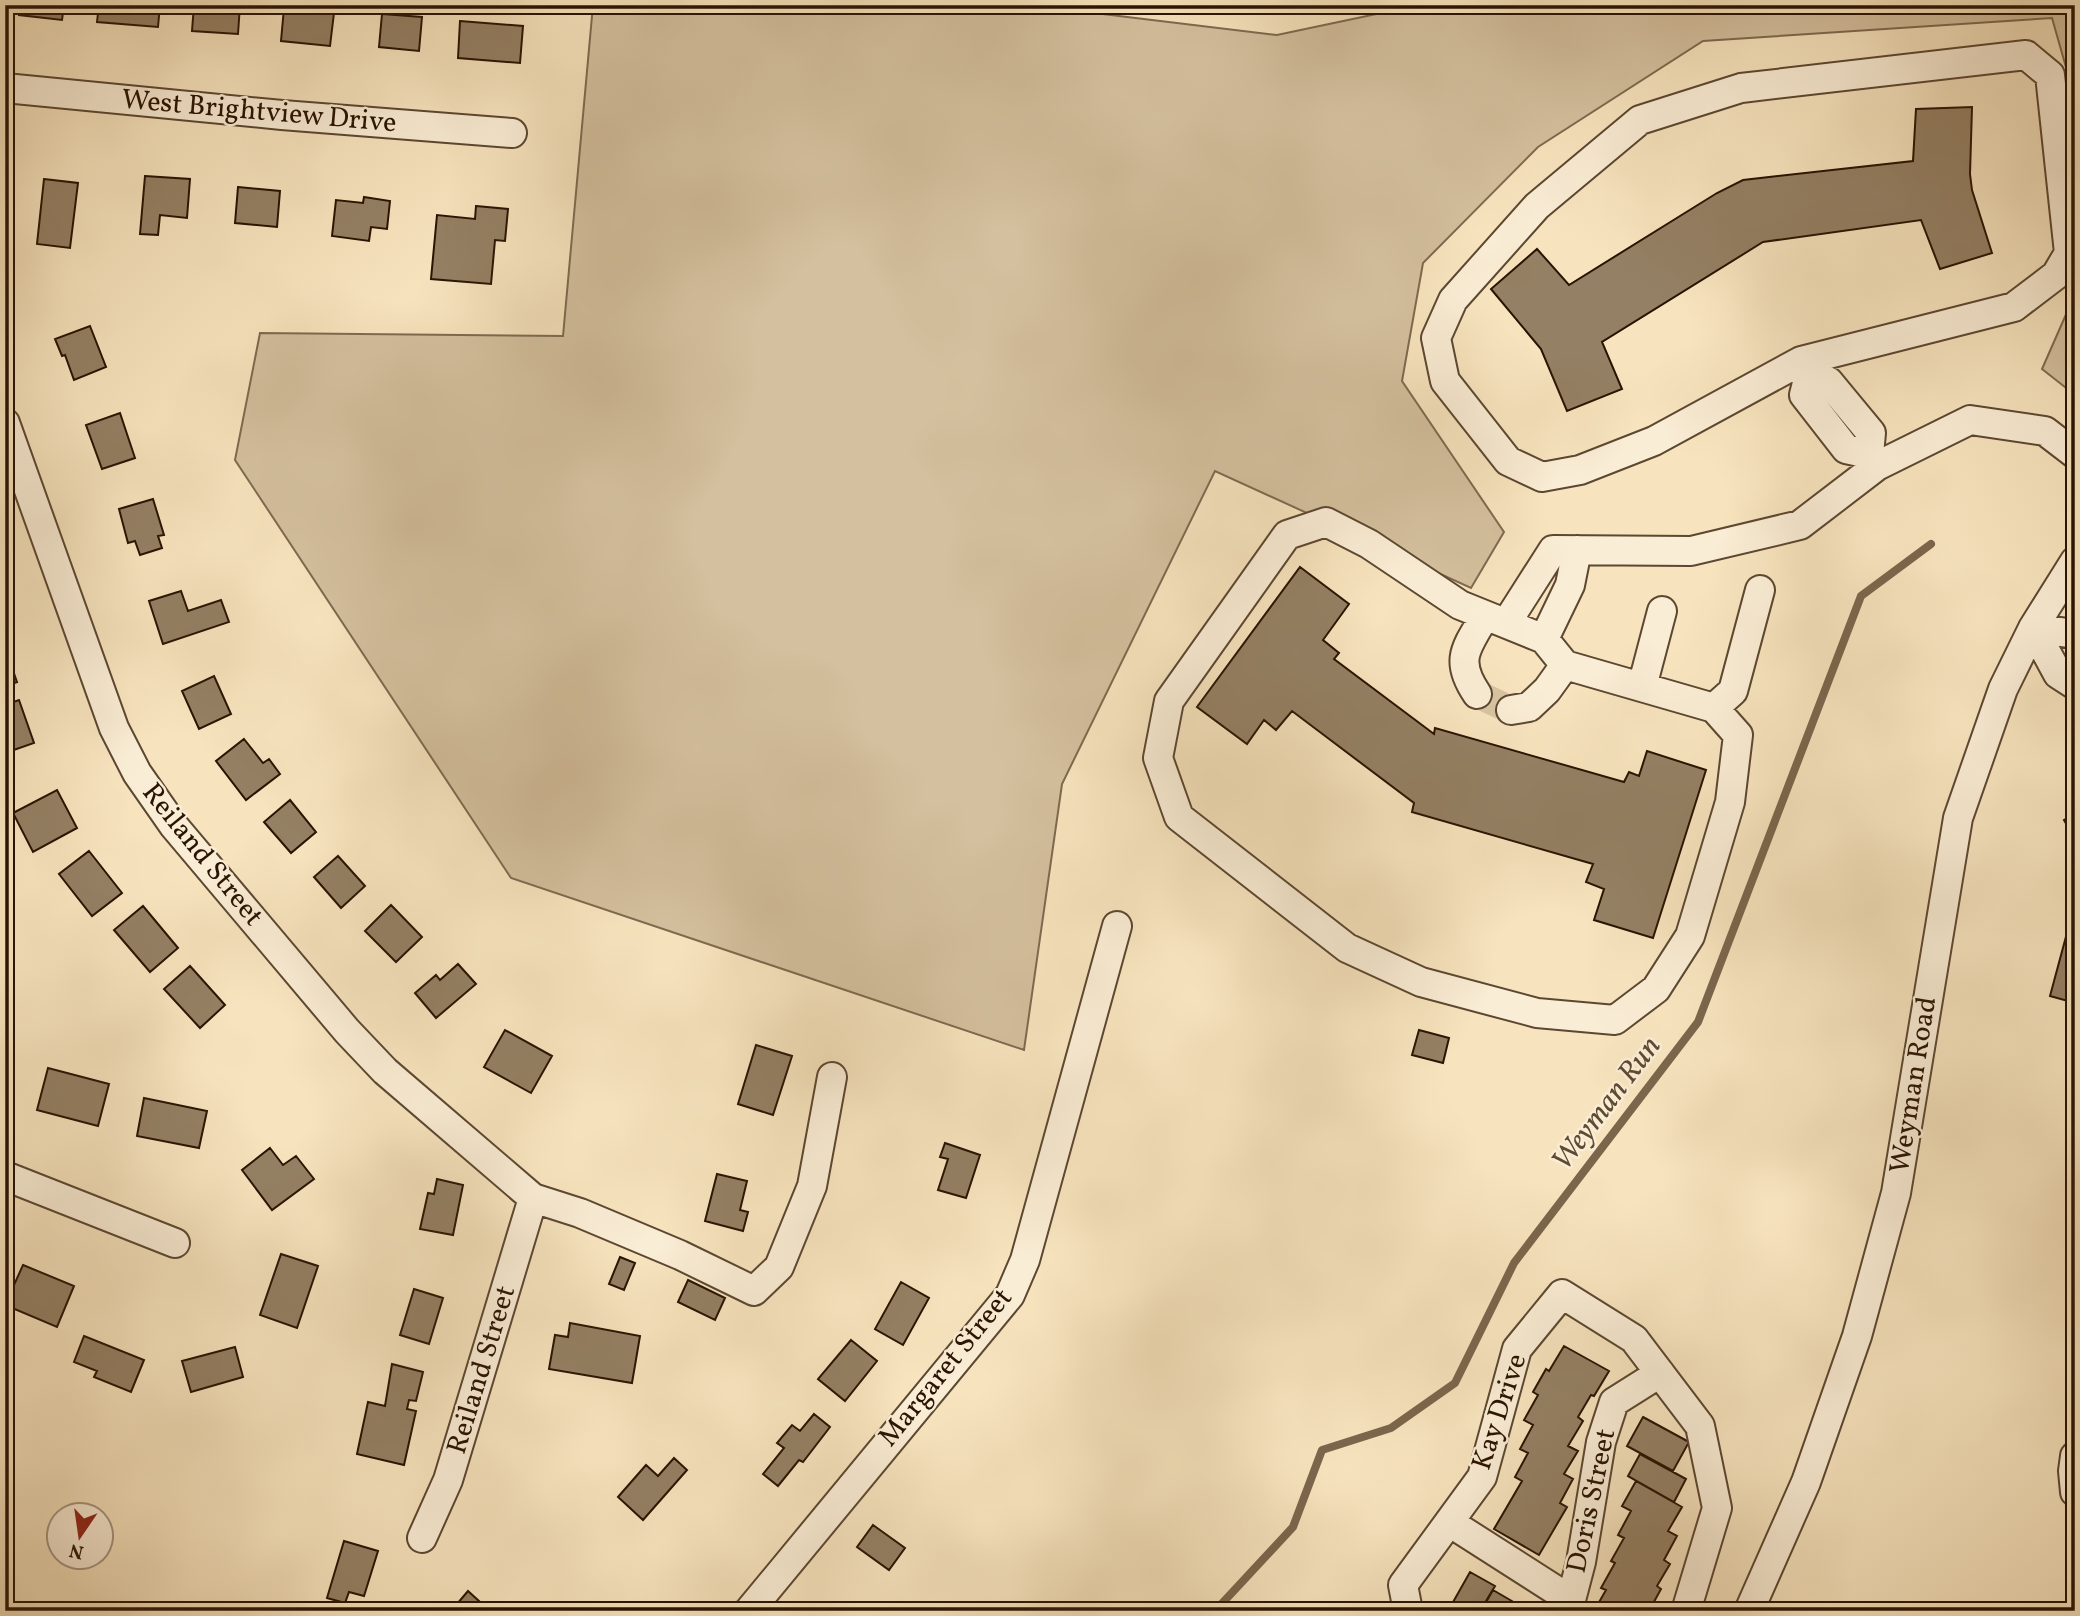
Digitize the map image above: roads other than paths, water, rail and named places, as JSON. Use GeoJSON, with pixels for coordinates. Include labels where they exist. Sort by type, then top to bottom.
{"type":"FeatureCollection","features":[{"type":"Feature","properties":{"kind":"street"},"geometry":{"type":"LineString","coordinates":[[2026,55],[2050,75],[2069,253],[2056,275],[2014,307],[1805,368],[1654,441],[1580,470],[1542,477],[1508,461],[1445,381],[1436,338],[1452,300],[1537,206],[1640,120],[1741,88],[2026,55]]}},
{"type":"Feature","properties":{"kind":"street","name":"West Brightview Drive"},"geometry":{"type":"LineString","coordinates":[[5,88],[512,134]]}},
{"type":"Feature","properties":{"kind":"street"},"geometry":{"type":"LineString","coordinates":[[1805,368],[1828,381],[1871,433],[1873,460]]}},
{"type":"Feature","properties":{"kind":"street"},"geometry":{"type":"LineString","coordinates":[[1477,694],[1466,678],[1463,664],[1469,642],[1496,619],[1553,550],[1690,551],[1800,525],[1873,460],[1970,420],[2045,431],[2075,454]]}},
{"type":"Feature","properties":{"kind":"street","name":"Reiland Street"},"geometry":{"type":"LineString","coordinates":[[5,423],[114,728],[136,773],[174,826],[384,1072],[533,1198],[580,1213],[680,1255],[754,1291],[779,1267],[812,1185],[832,1077]]}},
{"type":"Feature","properties":{"kind":"street"},"geometry":{"type":"LineString","coordinates":[[1326,522],[1369,544],[1460,605],[1496,619],[1544,639],[1564,665],[1714,708],[1738,735],[1730,802],[1690,936],[1656,989],[1615,1020],[1538,1013],[1421,982],[1347,948],[1179,817],[1158,758],[1169,701],[1287,535],[1326,522]]}},
{"type":"Feature","properties":{"kind":"street"},"geometry":{"type":"LineString","coordinates":[[1544,639],[1570,585],[1577,550]]}},
{"type":"Feature","properties":{"kind":"street","name":"Weyman Road"},"geometry":{"type":"LineString","coordinates":[[1749,1611],[1806,1482],[1857,1336],[1896,1193],[1958,818],[2003,689],[2033,628],[2075,561]]}},
{"type":"Feature","properties":{"kind":"street"},"geometry":{"type":"LineString","coordinates":[[1714,708],[1733,691],[1760,590]]}},
{"type":"Feature","properties":{"kind":"street"},"geometry":{"type":"LineString","coordinates":[[1642,687],[1662,611]]}},
{"type":"Feature","properties":{"kind":"street"},"geometry":{"type":"LineString","coordinates":[[2033,628],[2075,634]]}},
{"type":"Feature","properties":{"kind":"street"},"geometry":{"type":"LineString","coordinates":[[2033,628],[2059,674],[2075,685]]}},
{"type":"Feature","properties":{"kind":"street"},"geometry":{"type":"LineString","coordinates":[[1511,710],[1529,707],[1547,690],[1564,665]]}},
{"type":"Feature","properties":{"kind":"street","name":"Margaret Street"},"geometry":{"type":"LineString","coordinates":[[749,1611],[1010,1294],[1025,1260],[1116,926]]}},
{"type":"Feature","properties":{"kind":"street"},"geometry":{"type":"LineString","coordinates":[[5,1176],[175,1243]]}},
{"type":"Feature","properties":{"kind":"street","name":"Reiland Street"},"geometry":{"type":"LineString","coordinates":[[422,1538],[448,1480],[533,1198]]}},
{"type":"Feature","properties":{"kind":"street","name":"Kay Drive"},"geometry":{"type":"LineString","coordinates":[[1408,1611],[1403,1585],[1482,1477],[1517,1349],[1562,1294],[1634,1339],[1700,1426],[1717,1508],[1686,1611]]}},
{"type":"Feature","properties":{"kind":"street","name":"Doris Street"},"geometry":{"type":"LineString","coordinates":[[1568,1605],[1581,1562],[1601,1442],[1614,1402],[1660,1373]]}},
{"type":"Feature","properties":{"kind":"street"},"geometry":{"type":"LineString","coordinates":[[2075,1457],[2075,1492]]}},
{"type":"Feature","properties":{"kind":"street"},"geometry":{"type":"LineString","coordinates":[[1448,1522],[1568,1605]]}},
{"type":"Feature","properties":{"kind":"waterway","name":"Weyman Run"},"geometry":{"type":"LineString","coordinates":[[1215,1611],[1293,1527],[1322,1450],[1391,1428],[1455,1383],[1514,1263],[1698,1022],[1861,596],[1931,544]]}},
{"type":"Feature","properties":{"kind":"tunnel"},"geometry":{"type":"LineString","coordinates":[[1477,694],[1511,710]]}}]}
